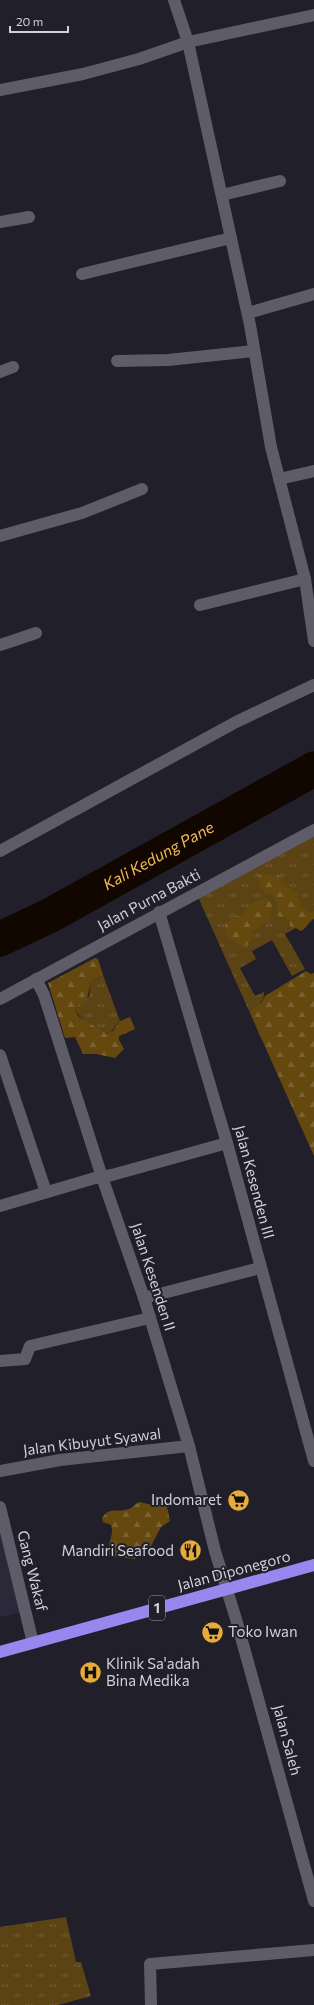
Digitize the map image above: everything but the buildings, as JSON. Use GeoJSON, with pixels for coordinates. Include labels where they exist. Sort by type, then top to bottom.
{"type":"FeatureCollection","features":[{"type":"Feature","properties":{"kind":"highway","name":"Jalan Diponegoro"},"geometry":{"type":"LineString","coordinates":[[0,1652],[314,1565]]}},
{"type":"Feature","properties":{"kind":"street"},"geometry":{"type":"LineString","coordinates":[[174,0],[188,42],[248,313],[271,447],[305,580],[314,641]]}},
{"type":"Feature","properties":{"kind":"street"},"geometry":{"type":"LineString","coordinates":[[0,90],[83,74],[139,59],[188,42],[314,15]]}},
{"type":"Feature","properties":{"kind":"street"},"geometry":{"type":"LineString","coordinates":[[222,195],[280,180]]}},
{"type":"Feature","properties":{"kind":"street"},"geometry":{"type":"LineString","coordinates":[[0,222],[29,217]]}},
{"type":"Feature","properties":{"kind":"street"},"geometry":{"type":"LineString","coordinates":[[82,274],[231,238]]}},
{"type":"Feature","properties":{"kind":"street"},"geometry":{"type":"LineString","coordinates":[[248,313],[314,294]]}},
{"type":"Feature","properties":{"kind":"street"},"geometry":{"type":"LineString","coordinates":[[117,361],[168,360],[254,351]]}},
{"type":"Feature","properties":{"kind":"street"},"geometry":{"type":"LineString","coordinates":[[0,372],[13,367]]}},
{"type":"Feature","properties":{"kind":"street"},"geometry":{"type":"LineString","coordinates":[[279,479],[314,471]]}},
{"type":"Feature","properties":{"kind":"street"},"geometry":{"type":"LineString","coordinates":[[0,536],[82,513],[142,489]]}},
{"type":"Feature","properties":{"kind":"street"},"geometry":{"type":"LineString","coordinates":[[200,605],[305,580]]}},
{"type":"Feature","properties":{"kind":"street"},"geometry":{"type":"LineString","coordinates":[[0,645],[36,632]]}},
{"type":"Feature","properties":{"kind":"street"},"geometry":{"type":"LineString","coordinates":[[0,851],[236,722],[314,685]]}},
{"type":"Feature","properties":{"kind":"street","name":"Jalan Purna Bakti"},"geometry":{"type":"LineString","coordinates":[[0,999],[159,912],[314,830]]}},
{"type":"Feature","properties":{"kind":"street","name":"Jalan Kesenden III"},"geometry":{"type":"LineString","coordinates":[[159,912],[227,1143],[314,1461]]}},
{"type":"Feature","properties":{"kind":"street","name":"Jalan Kesenden II"},"geometry":{"type":"LineString","coordinates":[[36,979],[44,995],[102,1176],[144,1298],[189,1446],[226,1590]]}},
{"type":"Feature","properties":{"kind":"street"},"geometry":{"type":"LineString","coordinates":[[0,1055],[46,1192]]}},
{"type":"Feature","properties":{"kind":"street"},"geometry":{"type":"LineString","coordinates":[[0,1206],[102,1176],[227,1143]]}},
{"type":"Feature","properties":{"kind":"street"},"geometry":{"type":"LineString","coordinates":[[144,1298],[260,1268]]}},
{"type":"Feature","properties":{"kind":"street"},"geometry":{"type":"LineString","coordinates":[[0,1361],[25,1359],[30,1346],[150,1318]]}},
{"type":"Feature","properties":{"kind":"street","name":"Jalan Kibuyut Syawal"},"geometry":{"type":"LineString","coordinates":[[0,1471],[60,1460],[189,1446]]}},
{"type":"Feature","properties":{"kind":"street","name":"Gang Wakaf"},"geometry":{"type":"LineString","coordinates":[[0,1507],[33,1643]]}},
{"type":"Feature","properties":{"kind":"street","name":"Jalan Saleh"},"geometry":{"type":"LineString","coordinates":[[226,1590],[236,1619],[314,1900]]}},
{"type":"Feature","properties":{"kind":"street"},"geometry":{"type":"LineString","coordinates":[[150,2005],[150,1964],[314,1950]]}},
{"type":"Feature","properties":{"kind":"shaded area"},"geometry":{"type":"Polygon","coordinates":[[[0,1526],[22,1612],[0,1617],[0,1526]]]}},
{"type":"Feature","properties":{"kind":"green space"},"geometry":{"type":"Polygon","coordinates":[[[314,836],[314,918],[285,934],[305,969],[292,976],[272,940],[252,951],[256,959],[240,968],[255,996],[264,992],[264,998],[252,1008],[250,1013],[198,897],[314,836]]]}},
{"type":"Feature","properties":{"kind":"green space"},"geometry":{"type":"Polygon","coordinates":[[[266,874],[272,876],[275,874],[281,877],[284,885],[297,892],[301,906],[309,913],[314,912],[314,919],[303,930],[301,931],[290,925],[289,920],[276,914],[278,906],[272,895],[266,894],[260,887],[258,875],[266,874]]]}},
{"type":"Feature","properties":{"kind":"green space"},"geometry":{"type":"Polygon","coordinates":[[[266,899],[272,903],[270,920],[254,930],[248,944],[242,947],[227,937],[225,933],[225,924],[233,917],[240,916],[254,901],[266,899]]]}},
{"type":"Feature","properties":{"kind":"green space"},"geometry":{"type":"Polygon","coordinates":[[[95,958],[98,959],[103,975],[91,982],[86,1003],[77,1004],[75,1010],[78,1016],[107,1034],[113,1031],[120,1021],[130,1017],[135,1029],[119,1036],[119,1040],[124,1049],[115,1058],[96,1054],[83,1054],[75,1037],[65,1038],[48,983],[95,958]]]}},
{"type":"Feature","properties":{"kind":"green space"},"geometry":{"type":"Polygon","coordinates":[[[306,971],[311,974],[314,973],[314,1156],[250,1013],[252,1008],[262,1002],[265,996],[306,971]]]}},
{"type":"Feature","properties":{"kind":"green space"},"geometry":{"type":"Polygon","coordinates":[[[103,975],[120,1021],[109,1034],[90,1025],[75,1010],[77,1004],[89,997],[91,982],[103,975]]]}},
{"type":"Feature","properties":{"kind":"green space"},"geometry":{"type":"Polygon","coordinates":[[[163,1500],[166,1502],[170,1521],[161,1527],[151,1546],[138,1552],[135,1559],[110,1556],[109,1548],[112,1529],[111,1525],[103,1522],[102,1518],[105,1514],[111,1511],[129,1509],[140,1502],[152,1505],[163,1500]]]}},
{"type":"Feature","properties":{"kind":"green space"},"geometry":{"type":"Polygon","coordinates":[[[66,1917],[76,1962],[81,1962],[91,1996],[58,2005],[0,2005],[0,1927],[66,1917]]]}},
{"type":"Feature","properties":{"kind":"waterway","name":"Kali Kedung Pane"},"geometry":{"type":"LineString","coordinates":[[0,939],[49,916],[314,769]]}},
{"type":"Feature","properties":{"kind":"place","name":"Indomaret"},"geometry":{"type":"Point","coordinates":[238,1500]}},
{"type":"Feature","properties":{"kind":"place","name":"Mandiri Seafood"},"geometry":{"type":"Point","coordinates":[190,1551]}},
{"type":"Feature","properties":{"kind":"place","name":"Toko Iwan"},"geometry":{"type":"Point","coordinates":[213,1632]}},
{"type":"Feature","properties":{"kind":"place","name":"Klinik Sa'adah Bina Medika"},"geometry":{"type":"Point","coordinates":[90,1673]}}]}
